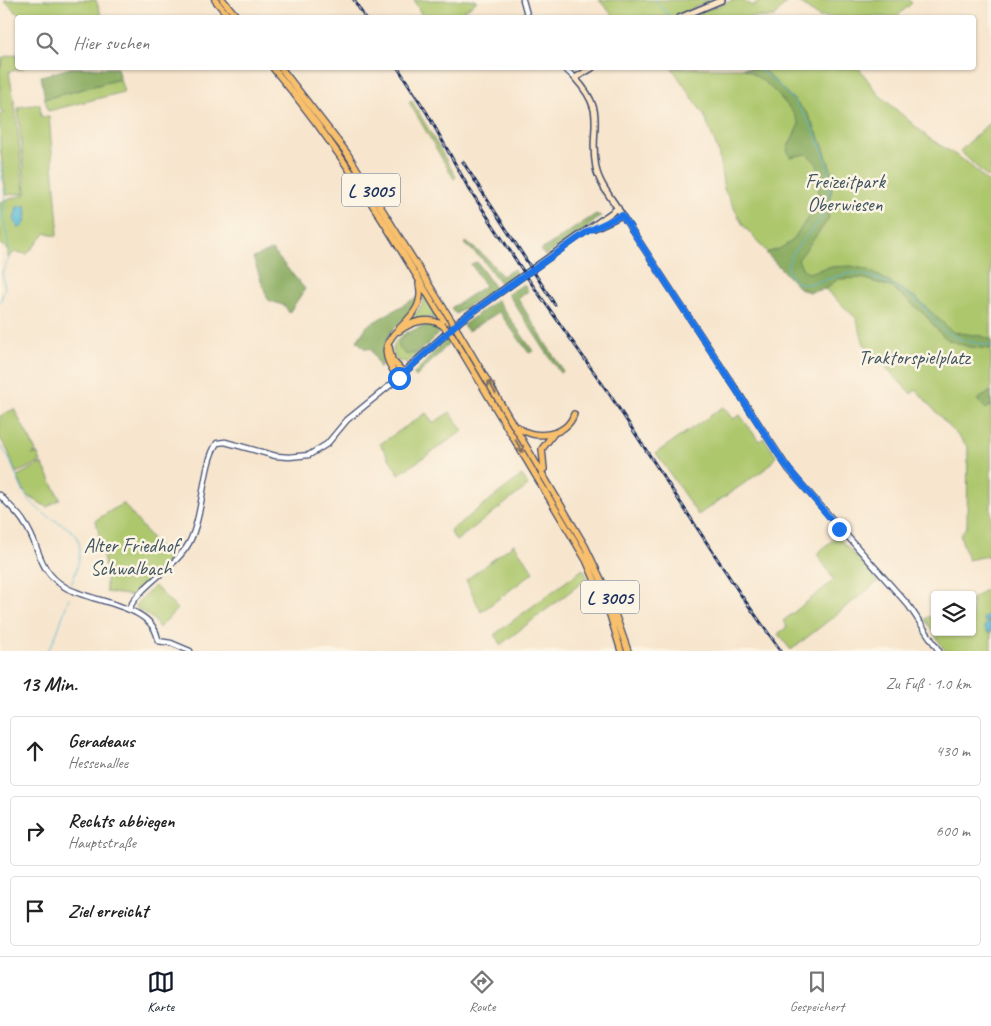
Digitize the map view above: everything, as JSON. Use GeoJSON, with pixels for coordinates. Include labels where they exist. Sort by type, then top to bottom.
{"type":"FeatureCollection","features":[{"type":"Feature","properties":{"kind":"highway"},"geometry":{"type":"LineString","coordinates":[[215,0],[228,15]]}},
{"type":"Feature","properties":{"kind":"highway"},"geometry":{"type":"LineString","coordinates":[[223,0],[236,15]]}},
{"type":"Feature","properties":{"kind":"highway","name":"L 3005"},"geometry":{"type":"LineString","coordinates":[[275,70],[308,110],[343,157],[446,323],[513,422],[601,578],[628,651]]}},
{"type":"Feature","properties":{"kind":"highway","name":"L 3005"},"geometry":{"type":"LineString","coordinates":[[283,70],[347,152],[446,323]]}},
{"type":"Feature","properties":{"kind":"highway"},"geometry":{"type":"LineString","coordinates":[[399,378],[387,362],[386,346],[393,333],[418,309],[420,290],[416,274]]}},
{"type":"Feature","properties":{"kind":"highway"},"geometry":{"type":"LineString","coordinates":[[404,373],[390,356],[389,348],[392,340],[404,328],[420,321],[432,320],[446,323],[455,336]]}},
{"type":"Feature","properties":{"kind":"highway","name":"L 3005"},"geometry":{"type":"LineString","coordinates":[[455,336],[586,560],[610,615],[621,651]]}},
{"type":"Feature","properties":{"kind":"highway"},"geometry":{"type":"LineString","coordinates":[[513,422],[525,433],[533,436],[543,436],[555,432],[572,420],[574,414]]}},
{"type":"Feature","properties":{"kind":"highway"},"geometry":{"type":"LineString","coordinates":[[548,481],[542,460],[542,449],[555,432]]}},
{"type":"Feature","properties":{"kind":"main road"},"geometry":{"type":"LineString","coordinates":[[687,15],[722,0]]}},
{"type":"Feature","properties":{"kind":"main road"},"geometry":{"type":"LineString","coordinates":[[588,231],[622,215],[596,168],[595,107],[588,93],[575,78],[589,70]]}},
{"type":"Feature","properties":{"kind":"main road"},"geometry":{"type":"LineString","coordinates":[[399,378],[461,320],[618,208]]}},
{"type":"Feature","properties":{"kind":"street"},"geometry":{"type":"LineString","coordinates":[[523,0],[527,15]]}},
{"type":"Feature","properties":{"kind":"street"},"geometry":{"type":"LineString","coordinates":[[566,70],[575,78]]}},
{"type":"Feature","properties":{"kind":"street"},"geometry":{"type":"LineString","coordinates":[[622,215],[789,470],[909,606],[939,651]]}},
{"type":"Feature","properties":{"kind":"street"},"geometry":{"type":"LineString","coordinates":[[129,609],[188,544],[197,521],[214,447],[218,442],[289,457],[309,455],[320,448],[347,420],[399,378]]}},
{"type":"Feature","properties":{"kind":"street"},"geometry":{"type":"LineString","coordinates":[[0,495],[26,525],[46,570],[52,578],[74,592],[129,609],[152,624],[158,634],[158,641],[171,642],[190,651]]}},
{"type":"Feature","properties":{"kind":"green space"},"geometry":{"type":"Polygon","coordinates":[[[4,0],[96,0],[101,15],[19,15],[4,0]]]}},
{"type":"Feature","properties":{"kind":"green space"},"geometry":{"type":"Polygon","coordinates":[[[414,0],[476,0],[476,2],[459,15],[422,15],[414,0]]]}},
{"type":"Feature","properties":{"kind":"green space"},"geometry":{"type":"Polygon","coordinates":[[[599,0],[710,0],[679,15],[612,15],[599,0]]]}},
{"type":"Feature","properties":{"kind":"green space"},"geometry":{"type":"Polygon","coordinates":[[[734,0],[741,0],[752,6],[763,0],[784,0],[786,3],[776,15],[692,15],[734,0]]]}},
{"type":"Feature","properties":{"kind":"green space"},"geometry":{"type":"Polygon","coordinates":[[[796,0],[909,0],[912,3],[898,15],[816,15],[796,0]]]}},
{"type":"Feature","properties":{"kind":"green space"},"geometry":{"type":"Polygon","coordinates":[[[15,54],[16,70],[9,72],[16,112],[24,193],[6,195],[0,146],[0,114],[6,113],[0,110],[0,69],[3,60],[0,67],[0,56],[3,59],[4,57],[15,54]]]}},
{"type":"Feature","properties":{"kind":"green space"},"geometry":{"type":"Polygon","coordinates":[[[64,70],[118,70],[120,79],[45,99],[41,76],[64,70]]]}},
{"type":"Feature","properties":{"kind":"green space","name":"Freizeitpark Oberwiesen"},"geometry":{"type":"Polygon","coordinates":[[[673,70],[860,70],[878,94],[929,138],[968,163],[991,185],[991,555],[968,560],[960,535],[967,526],[968,447],[916,390],[911,394],[864,344],[856,318],[825,289],[810,292],[800,289],[743,225],[724,189],[718,151],[704,115],[673,70]]]}},
{"type":"Feature","properties":{"kind":"green space"},"geometry":{"type":"Polygon","coordinates":[[[746,70],[764,70],[807,113],[822,143],[833,176],[828,220],[798,260],[803,269],[809,273],[828,267],[851,266],[869,270],[916,298],[953,332],[982,336],[991,340],[991,349],[969,347],[948,340],[925,315],[893,288],[862,278],[838,279],[825,289],[810,292],[800,289],[766,253],[779,249],[792,241],[816,206],[821,175],[816,163],[807,154],[790,157],[787,149],[799,124],[783,100],[767,84],[746,70]]]}},
{"type":"Feature","properties":{"kind":"green space"},"geometry":{"type":"Polygon","coordinates":[[[120,79],[124,92],[48,111],[45,99],[120,79]]]}},
{"type":"Feature","properties":{"kind":"green space"},"geometry":{"type":"Polygon","coordinates":[[[412,101],[456,177],[454,179],[409,102],[412,101]]]}},
{"type":"Feature","properties":{"kind":"green space"},"geometry":{"type":"Polygon","coordinates":[[[40,104],[41,117],[49,116],[58,225],[57,236],[46,233],[27,254],[15,252],[8,258],[8,249],[0,244],[0,202],[26,194],[18,107],[40,104]],[[19,206],[16,213],[24,223],[27,216],[26,206],[19,206]]]}},
{"type":"Feature","properties":{"kind":"green space"},"geometry":{"type":"Polygon","coordinates":[[[991,121],[991,175],[988,178],[960,151],[991,121]]]}},
{"type":"Feature","properties":{"kind":"green space"},"geometry":{"type":"Polygon","coordinates":[[[596,214],[601,216],[586,229],[545,256],[541,250],[596,214]]]}},
{"type":"Feature","properties":{"kind":"green space"},"geometry":{"type":"Polygon","coordinates":[[[466,242],[486,257],[502,276],[514,269],[517,274],[500,283],[483,260],[465,244],[466,242]]]}},
{"type":"Feature","properties":{"kind":"green space"},"geometry":{"type":"Polygon","coordinates":[[[272,250],[305,289],[289,313],[285,306],[268,300],[253,258],[272,250]]]}},
{"type":"Feature","properties":{"kind":"green space"},"geometry":{"type":"Polygon","coordinates":[[[477,262],[495,288],[456,314],[451,308],[485,286],[471,264],[477,262]]]}},
{"type":"Feature","properties":{"kind":"green space"},"geometry":{"type":"Polygon","coordinates":[[[524,284],[528,291],[518,299],[563,371],[560,373],[508,294],[524,284]]]}},
{"type":"Feature","properties":{"kind":"green space"},"geometry":{"type":"Polygon","coordinates":[[[424,292],[441,321],[429,317],[410,322],[422,305],[424,292]]]}},
{"type":"Feature","properties":{"kind":"green space"},"geometry":{"type":"Polygon","coordinates":[[[417,297],[409,313],[387,339],[380,368],[371,349],[364,348],[357,341],[367,326],[417,297]]]}},
{"type":"Feature","properties":{"kind":"green space"},"geometry":{"type":"Polygon","coordinates":[[[497,300],[533,351],[529,353],[499,312],[468,331],[463,325],[497,300]]]}},
{"type":"Feature","properties":{"kind":"green space"},"geometry":{"type":"Polygon","coordinates":[[[430,325],[438,327],[439,332],[425,347],[407,355],[401,349],[400,339],[411,331],[430,325]]]}},
{"type":"Feature","properties":{"kind":"green space"},"geometry":{"type":"Polygon","coordinates":[[[408,331],[400,346],[415,354],[421,351],[407,362],[398,361],[393,352],[394,344],[408,331]]]}},
{"type":"Feature","properties":{"kind":"green space"},"geometry":{"type":"Polygon","coordinates":[[[448,337],[452,341],[416,377],[414,374],[448,337]]]}},
{"type":"Feature","properties":{"kind":"green space"},"geometry":{"type":"Polygon","coordinates":[[[991,391],[991,405],[986,409],[977,400],[991,391]]]}},
{"type":"Feature","properties":{"kind":"green space"},"geometry":{"type":"Polygon","coordinates":[[[723,407],[733,419],[740,415],[759,441],[764,438],[776,456],[768,467],[698,515],[656,453],[723,407]]]}},
{"type":"Feature","properties":{"kind":"green space"},"geometry":{"type":"Polygon","coordinates":[[[14,409],[36,451],[32,455],[37,453],[41,462],[16,473],[8,451],[0,438],[0,416],[14,409]]]}},
{"type":"Feature","properties":{"kind":"green space"},"geometry":{"type":"Polygon","coordinates":[[[450,412],[463,431],[399,474],[380,444],[426,413],[433,423],[450,412]]]}},
{"type":"Feature","properties":{"kind":"green space"},"geometry":{"type":"Polygon","coordinates":[[[40,464],[43,465],[60,499],[47,507],[26,495],[17,476],[40,464]]]}},
{"type":"Feature","properties":{"kind":"green space"},"geometry":{"type":"Polygon","coordinates":[[[522,475],[528,486],[456,541],[450,531],[522,475]]]}},
{"type":"Feature","properties":{"kind":"green space","name":"Alter Friedhof Schwalbach"},"geometry":{"type":"Polygon","coordinates":[[[123,503],[169,560],[133,596],[106,592],[106,571],[96,520],[123,503]]]}},
{"type":"Feature","properties":{"kind":"green space"},"geometry":{"type":"Polygon","coordinates":[[[837,536],[879,581],[791,650],[778,634],[787,627],[783,621],[834,580],[817,554],[837,536]]]}},
{"type":"Feature","properties":{"kind":"green space"},"geometry":{"type":"Polygon","coordinates":[[[514,544],[534,572],[481,612],[466,580],[514,544]]]}},
{"type":"Feature","properties":{"kind":"green space"},"geometry":{"type":"Polygon","coordinates":[[[583,569],[588,578],[500,645],[495,634],[583,569]]]}},
{"type":"Feature","properties":{"kind":"green space"},"geometry":{"type":"Polygon","coordinates":[[[155,586],[177,609],[159,628],[153,619],[136,608],[138,602],[155,586]]]}},
{"type":"Feature","properties":{"kind":"green space"},"geometry":{"type":"Polygon","coordinates":[[[991,586],[991,651],[945,651],[936,636],[976,636],[976,596],[991,586]]]}},
{"type":"Feature","properties":{"kind":"green space"},"geometry":{"type":"Polygon","coordinates":[[[930,616],[931,617],[931,629],[925,619],[930,616]]]}},
{"type":"Feature","properties":{"kind":"water"},"geometry":{"type":"Polygon","coordinates":[[[26,206],[27,214],[25,221],[23,226],[18,228],[14,219],[17,207],[26,206]]]}},
{"type":"Feature","properties":{"kind":"water"},"geometry":{"type":"Polygon","coordinates":[[[991,612],[991,619],[985,622],[983,619],[991,612]]]}},
{"type":"Feature","properties":{"kind":"water"},"geometry":{"type":"Polygon","coordinates":[[[991,619],[991,631],[988,633],[984,627],[991,619]]]}},
{"type":"Feature","properties":{"kind":"waterway"},"geometry":{"type":"LineString","coordinates":[[655,0],[668,15]]}},
{"type":"Feature","properties":{"kind":"waterway"},"geometry":{"type":"LineString","coordinates":[[759,70],[772,79],[802,112],[824,153],[829,175],[829,196],[823,215],[790,258],[788,271],[793,280],[801,284],[810,284],[842,275],[862,274],[888,283],[911,296],[925,308],[944,331],[958,338],[991,346]]}},
{"type":"Feature","properties":{"kind":"waterway"},"geometry":{"type":"LineString","coordinates":[[0,163],[5,196],[3,216],[9,249],[9,258],[2,273],[5,288],[0,302]]}},
{"type":"Feature","properties":{"kind":"waterway"},"geometry":{"type":"LineString","coordinates":[[0,446],[8,457],[25,494],[36,507],[69,529],[76,536],[80,547],[78,562],[71,585]]}},
{"type":"Feature","properties":{"kind":"waterway"},"geometry":{"type":"LineString","coordinates":[[47,651],[57,633],[69,598]]}},
{"type":"Feature","properties":{"kind":"railway"},"geometry":{"type":"LineString","coordinates":[[354,0],[363,15]]}},
{"type":"Feature","properties":{"kind":"railway"},"geometry":{"type":"LineString","coordinates":[[399,70],[427,113],[468,187],[529,280],[610,395],[741,595],[781,651]]}},
{"type":"Feature","properties":{"kind":"railway"},"geometry":{"type":"LineString","coordinates":[[463,162],[555,305]]}},
{"type":"Feature","properties":{"kind":"route"},"geometry":{"type":"LineString","coordinates":[[399,378],[439,338],[517,279],[588,231],[622,215],[784,463],[839,529]]}},
{"type":"Feature","properties":{"kind":"park label","name":"Traktorspielplatz"},"geometry":{"type":"Point","coordinates":[914,357]}}]}
